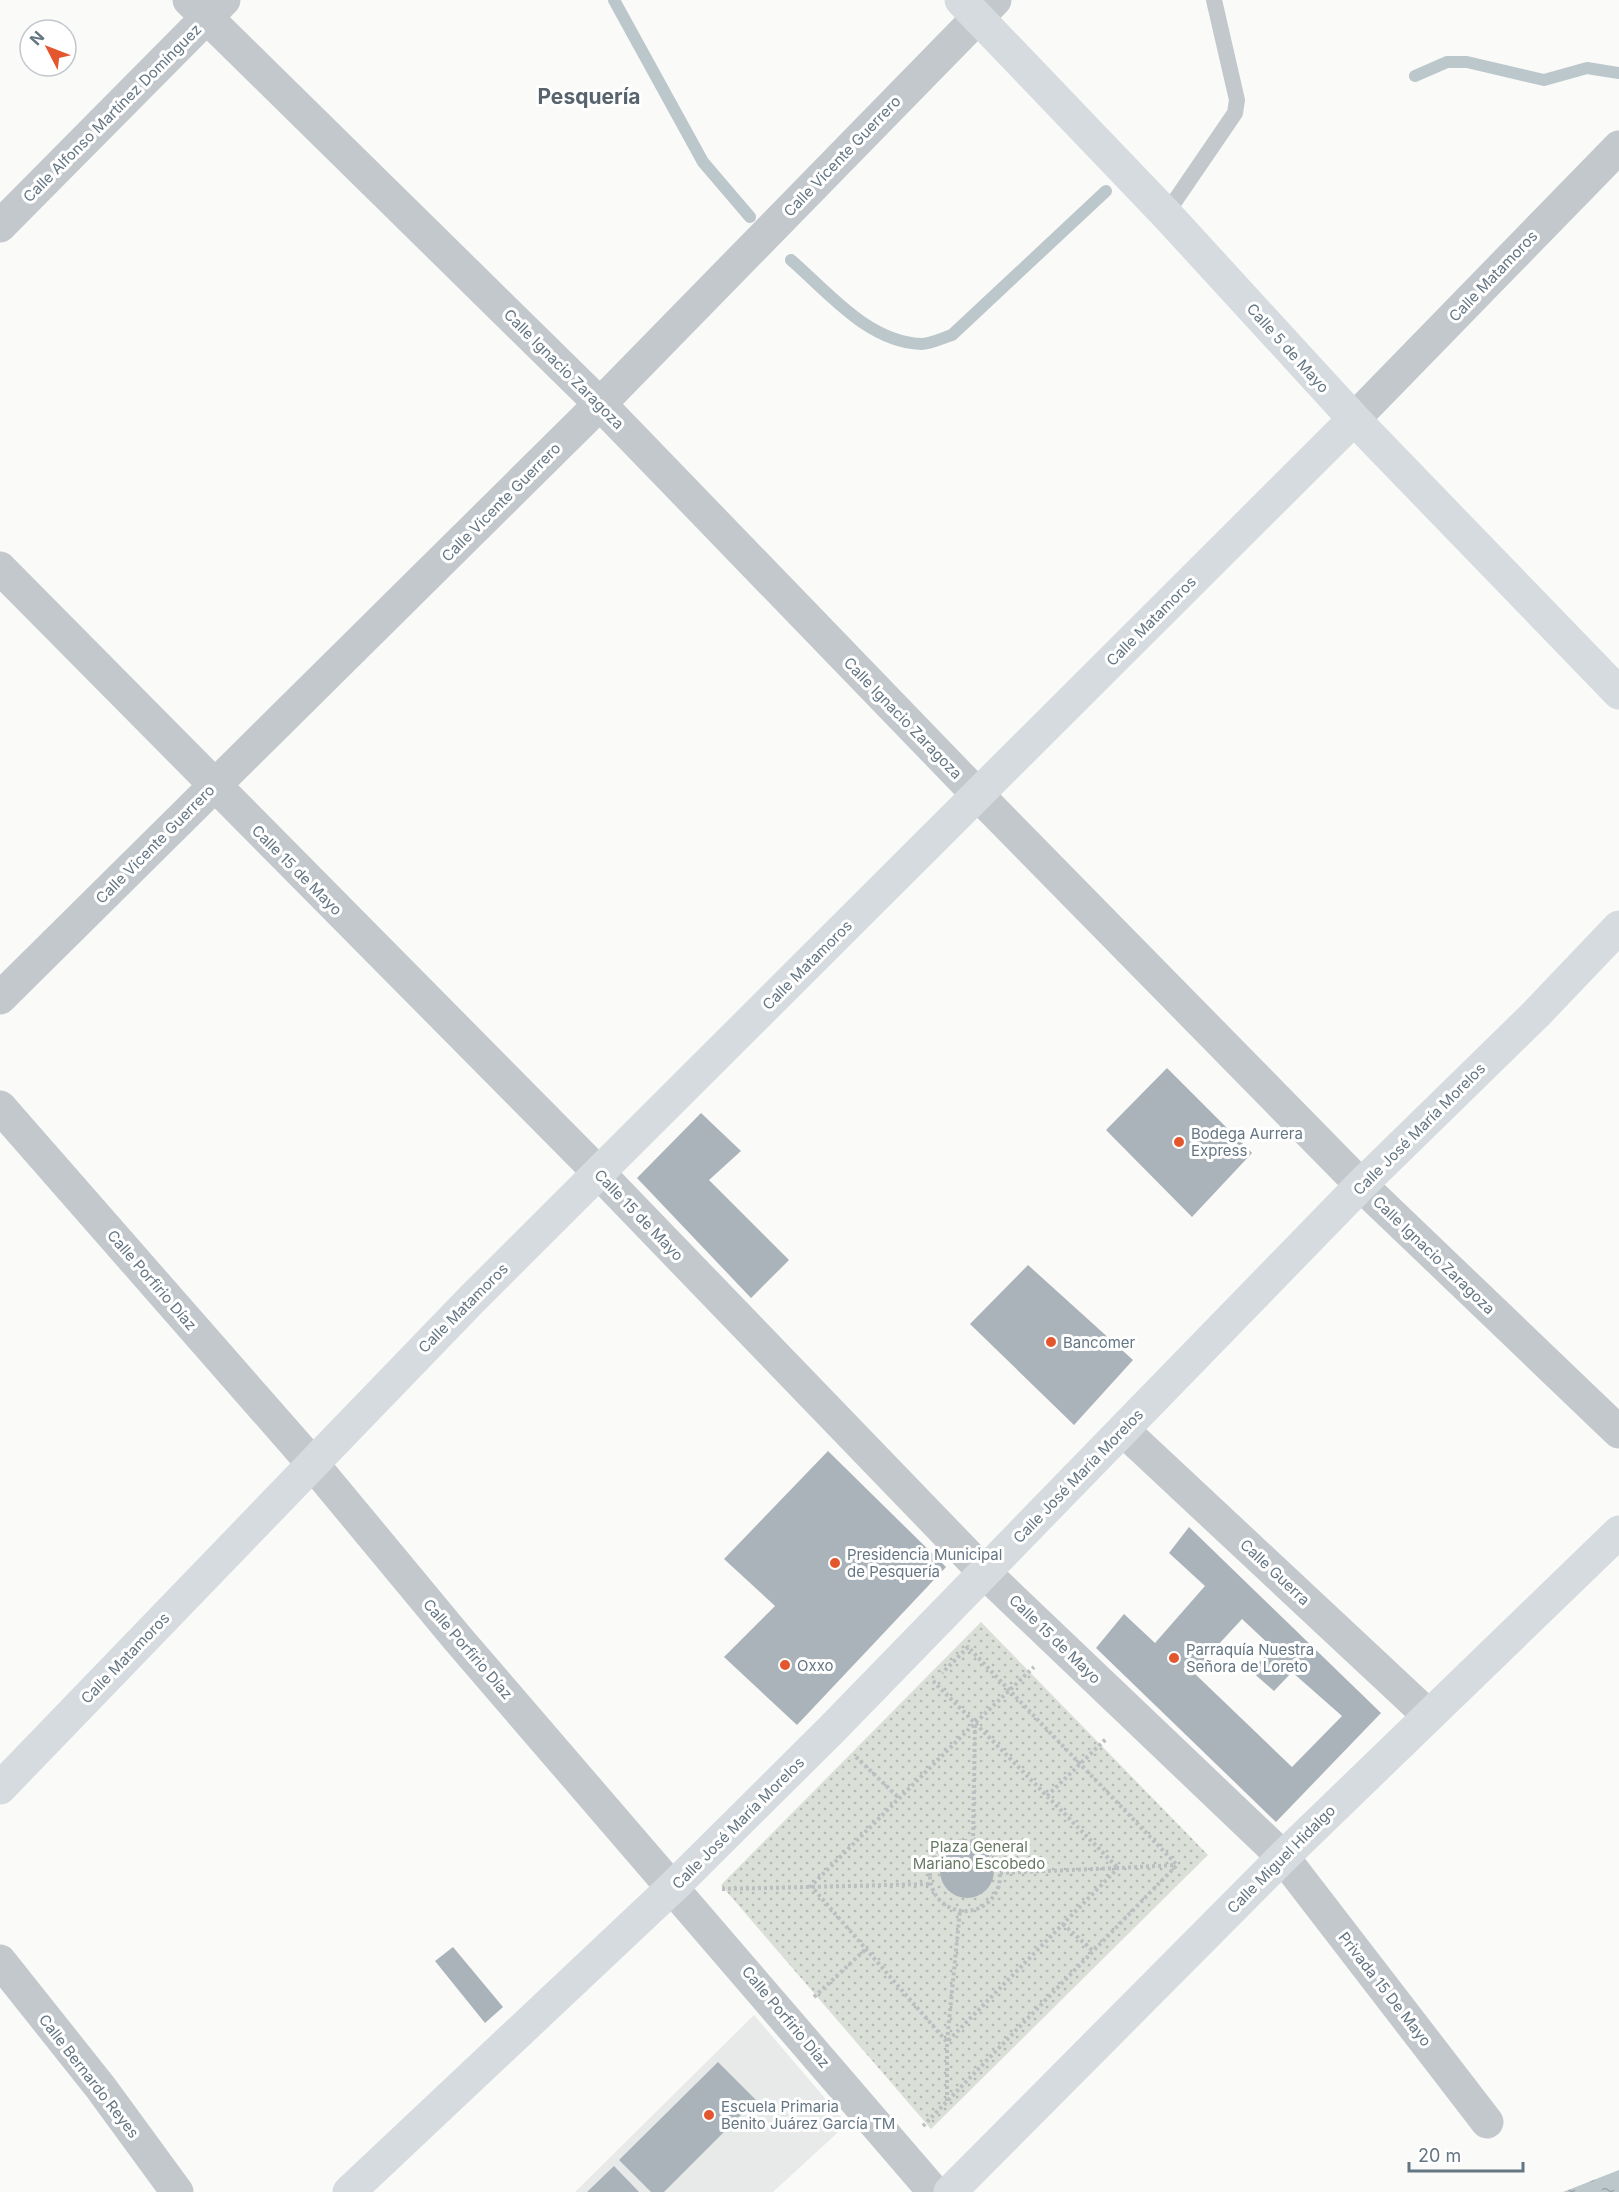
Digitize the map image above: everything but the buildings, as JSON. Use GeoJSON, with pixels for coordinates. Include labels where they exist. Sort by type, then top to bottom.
{"type":"FeatureCollection","features":[{"type":"Feature","properties":{"kind":"street","name":"Calle Ignacio Zaragoza"},"geometry":{"type":"LineString","coordinates":[[207,6],[600,404],[977,794],[1361,1185],[1619,1432]]}},
{"type":"Feature","properties":{"kind":"street","name":"Calle Alfonso Martínez Domínguez"},"geometry":{"type":"LineString","coordinates":[[0,226],[207,6]]}},
{"type":"Feature","properties":{"kind":"street","name":"Calle 5 de Mayo"},"geometry":{"type":"LineString","coordinates":[[978,6],[1354,419],[1619,693]]}},
{"type":"Feature","properties":{"kind":"street","name":"Calle Vicente Guerrero"},"geometry":{"type":"LineString","coordinates":[[0,998],[600,404],[978,6]]}},
{"type":"Feature","properties":{"kind":"street","name":"Calle Matamoros"},"geometry":{"type":"LineString","coordinates":[[0,1788],[312,1463],[977,794],[1354,419],[1619,147]]}},
{"type":"Feature","properties":{"kind":"street","name":"Calle 15 de Mayo"},"geometry":{"type":"LineString","coordinates":[[0,568],[599,1173],[984,1572],[1283,1857]]}},
{"type":"Feature","properties":{"kind":"street","name":"Calle José María Morelos"},"geometry":{"type":"LineString","coordinates":[[349,2192],[674,1887],[832,1730],[1361,1185],[1536,1014],[1619,927]]}},
{"type":"Feature","properties":{"kind":"street","name":"Calle Porfirio Díaz"},"geometry":{"type":"LineString","coordinates":[[0,1107],[312,1463],[458,1639],[789,2020],[821,2077],[899,2150],[934,2192]]}},
{"type":"Feature","properties":{"kind":"street","name":"Calle Guerra"},"geometry":{"type":"LineString","coordinates":[[1123,1430],[1428,1715]]}},
{"type":"Feature","properties":{"kind":"street","name":"Calle Miguel Hidalgo"},"geometry":{"type":"LineString","coordinates":[[950,2192],[1283,1857],[1619,1532]]}},
{"type":"Feature","properties":{"kind":"street","name":"Privada 15 De Mayo"},"geometry":{"type":"LineString","coordinates":[[1283,1857],[1487,2122]]}},
{"type":"Feature","properties":{"kind":"street","name":"Calle Bernardo Reyes"},"geometry":{"type":"LineString","coordinates":[[0,1961],[101,2088],[177,2192]]}},
{"type":"Feature","properties":{"kind":"lane"},"geometry":{"type":"LineString","coordinates":[[1166,214],[1235,113],[1237,100],[1214,0]]}},
{"type":"Feature","properties":{"kind":"path"},"geometry":{"type":"LineString","coordinates":[[926,1688],[968,1647],[1177,1865]]}},
{"type":"Feature","properties":{"kind":"path"},"geometry":{"type":"LineString","coordinates":[[933,1680],[1118,1868]]}},
{"type":"Feature","properties":{"kind":"path"},"geometry":{"type":"LineString","coordinates":[[811,1886],[1009,1689]]}},
{"type":"Feature","properties":{"kind":"path"},"geometry":{"type":"LineString","coordinates":[[973,1842],[975,1723]]}},
{"type":"Feature","properties":{"kind":"path"},"geometry":{"type":"LineString","coordinates":[[847,1765],[863,1749]]}},
{"type":"Feature","properties":{"kind":"path"},"geometry":{"type":"LineString","coordinates":[[855,1757],[899,1798]]}},
{"type":"Feature","properties":{"kind":"path"},"geometry":{"type":"LineString","coordinates":[[1047,1796],[1081,1765]]}},
{"type":"Feature","properties":{"kind":"path"},"geometry":{"type":"LineString","coordinates":[[962,1841],[973,1842],[992,1853],[1000,1873],[995,1894],[989,1902],[980,1907],[960,1910],[942,1901],[931,1884],[934,1861],[941,1851],[962,1841]]}},
{"type":"Feature","properties":{"kind":"path"},"geometry":{"type":"LineString","coordinates":[[1000,1873],[1177,1865]]}},
{"type":"Feature","properties":{"kind":"path"},"geometry":{"type":"LineString","coordinates":[[899,2150],[1177,1865]]}},
{"type":"Feature","properties":{"kind":"path"},"geometry":{"type":"LineString","coordinates":[[947,2042],[1118,1868]]}},
{"type":"Feature","properties":{"kind":"path"},"geometry":{"type":"LineString","coordinates":[[729,1881],[721,1889],[931,1884]]}},
{"type":"Feature","properties":{"kind":"path"},"geometry":{"type":"LineString","coordinates":[[811,1886],[947,2042]]}},
{"type":"Feature","properties":{"kind":"path"},"geometry":{"type":"LineString","coordinates":[[947,2101],[947,2042],[960,1910]]}},
{"type":"Feature","properties":{"kind":"path"},"geometry":{"type":"LineString","coordinates":[[1063,1924],[1093,1951]]}},
{"type":"Feature","properties":{"kind":"path"},"geometry":{"type":"LineString","coordinates":[[789,2020],[866,1949]]}},
{"type":"Feature","properties":{"kind":"shaded area"},"geometry":{"type":"Polygon","coordinates":[[[754,2015],[847,2124],[773,2192],[575,2192],[754,2015]]]}},
{"type":"Feature","properties":{"kind":"green space","name":"Plaza General Mariano Escobedo"},"geometry":{"type":"Polygon","coordinates":[[[981,1622],[1208,1855],[931,2129],[721,1885],[981,1622]]]}},
{"type":"Feature","properties":{"kind":"water"},"geometry":{"type":"Polygon","coordinates":[[[1619,2170],[1619,2192],[1563,2192],[1619,2170]]]}},
{"type":"Feature","properties":{"kind":"waterway"},"geometry":{"type":"LineString","coordinates":[[614,0],[703,162],[750,217]]}},
{"type":"Feature","properties":{"kind":"waterway"},"geometry":{"type":"LineString","coordinates":[[1415,76],[1447,62],[1467,62],[1544,80],[1587,68],[1619,73]]}},
{"type":"Feature","properties":{"kind":"waterway"},"geometry":{"type":"LineString","coordinates":[[791,260],[850,314],[867,325],[884,335],[902,341],[929,343],[952,335],[1106,191]]}},
{"type":"Feature","properties":{"kind":"place","name":"Bodega Aurrera Express"},"geometry":{"type":"Point","coordinates":[1179,1142]}},
{"type":"Feature","properties":{"kind":"place","name":"Bancomer"},"geometry":{"type":"Point","coordinates":[1051,1342]}},
{"type":"Feature","properties":{"kind":"place","name":"Presidencia Municipal de Pesquería"},"geometry":{"type":"Point","coordinates":[835,1563]}},
{"type":"Feature","properties":{"kind":"place","name":"Parraquía Nuestra Señora de Loreto"},"geometry":{"type":"Point","coordinates":[1174,1658]}},
{"type":"Feature","properties":{"kind":"place","name":"Oxxo"},"geometry":{"type":"Point","coordinates":[785,1665]}},
{"type":"Feature","properties":{"kind":"place","name":"Escuela Primaria Benito Juárez García TM"},"geometry":{"type":"Point","coordinates":[709,2115]}},
{"type":"Feature","properties":{"kind":"district","name":"Pesquería"},"geometry":{"type":"Point","coordinates":[589,96]}}]}
